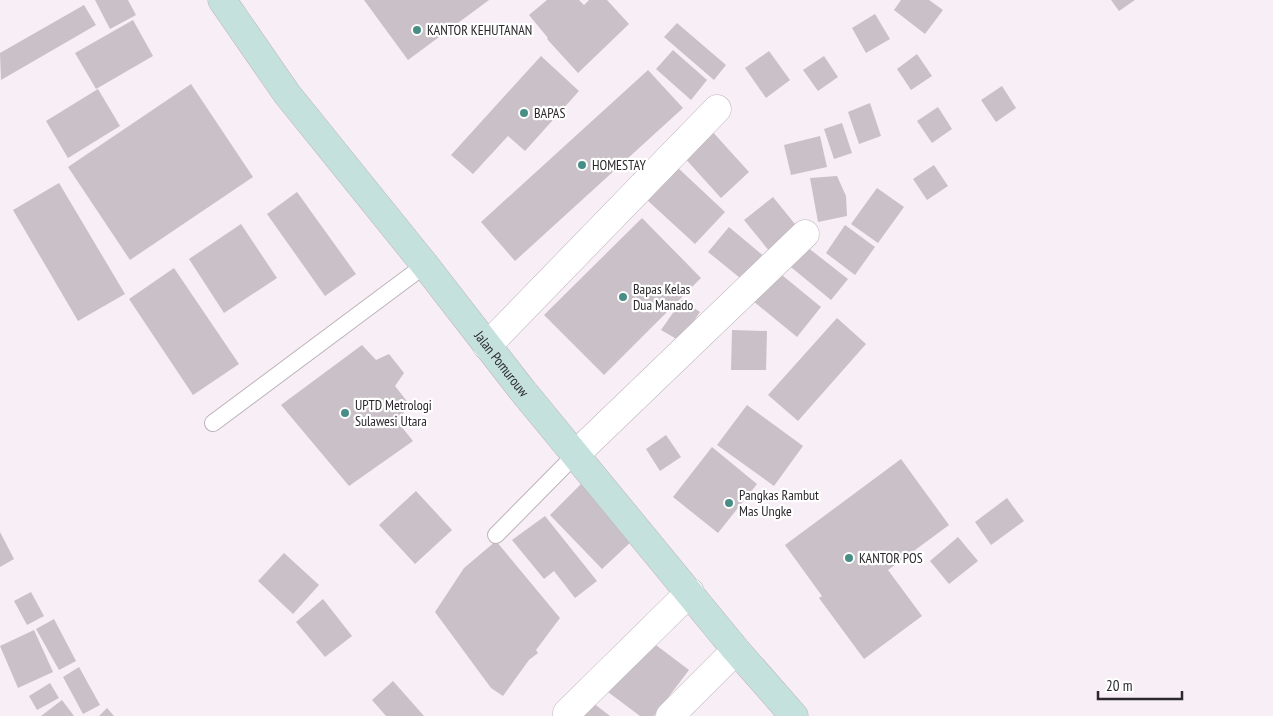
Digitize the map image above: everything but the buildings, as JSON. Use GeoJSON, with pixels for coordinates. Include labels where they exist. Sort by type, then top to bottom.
{"type":"FeatureCollection","features":[{"type":"Feature","properties":{"kind":"main road","name":"Jalan Pomurouw"},"geometry":{"type":"LineString","coordinates":[[222,0],[287,94],[425,264],[575,455],[736,650],[794,716]]}},
{"type":"Feature","properties":{"kind":"street"},"geometry":{"type":"LineString","coordinates":[[488,346],[717,108]]}},
{"type":"Feature","properties":{"kind":"street"},"geometry":{"type":"LineString","coordinates":[[575,455],[805,234]]}},
{"type":"Feature","properties":{"kind":"street"},"geometry":{"type":"LineString","coordinates":[[567,713],[690,592]]}},
{"type":"Feature","properties":{"kind":"street"},"geometry":{"type":"LineString","coordinates":[[670,716],[736,650]]}},
{"type":"Feature","properties":{"kind":"lane"},"geometry":{"type":"LineString","coordinates":[[213,423],[425,264]]}},
{"type":"Feature","properties":{"kind":"lane"},"geometry":{"type":"LineString","coordinates":[[496,535],[575,455]]}},
{"type":"Feature","properties":{"kind":"place","name":"KANTOR KEHUTANAN"},"geometry":{"type":"Point","coordinates":[417,30]}},
{"type":"Feature","properties":{"kind":"place","name":"BAPAS"},"geometry":{"type":"Point","coordinates":[524,113]}},
{"type":"Feature","properties":{"kind":"place","name":"HOMESTAY"},"geometry":{"type":"Point","coordinates":[582,165]}},
{"type":"Feature","properties":{"kind":"place","name":"Bapas Kelas Dua Manado"},"geometry":{"type":"Point","coordinates":[623,297]}},
{"type":"Feature","properties":{"kind":"place","name":"UPTD Metrologi Sulawesi Utara"},"geometry":{"type":"Point","coordinates":[345,413]}},
{"type":"Feature","properties":{"kind":"place","name":"Pangkas Rambut Mas Ungke"},"geometry":{"type":"Point","coordinates":[729,503]}},
{"type":"Feature","properties":{"kind":"place","name":"KANTOR POS"},"geometry":{"type":"Point","coordinates":[849,558]}}]}
